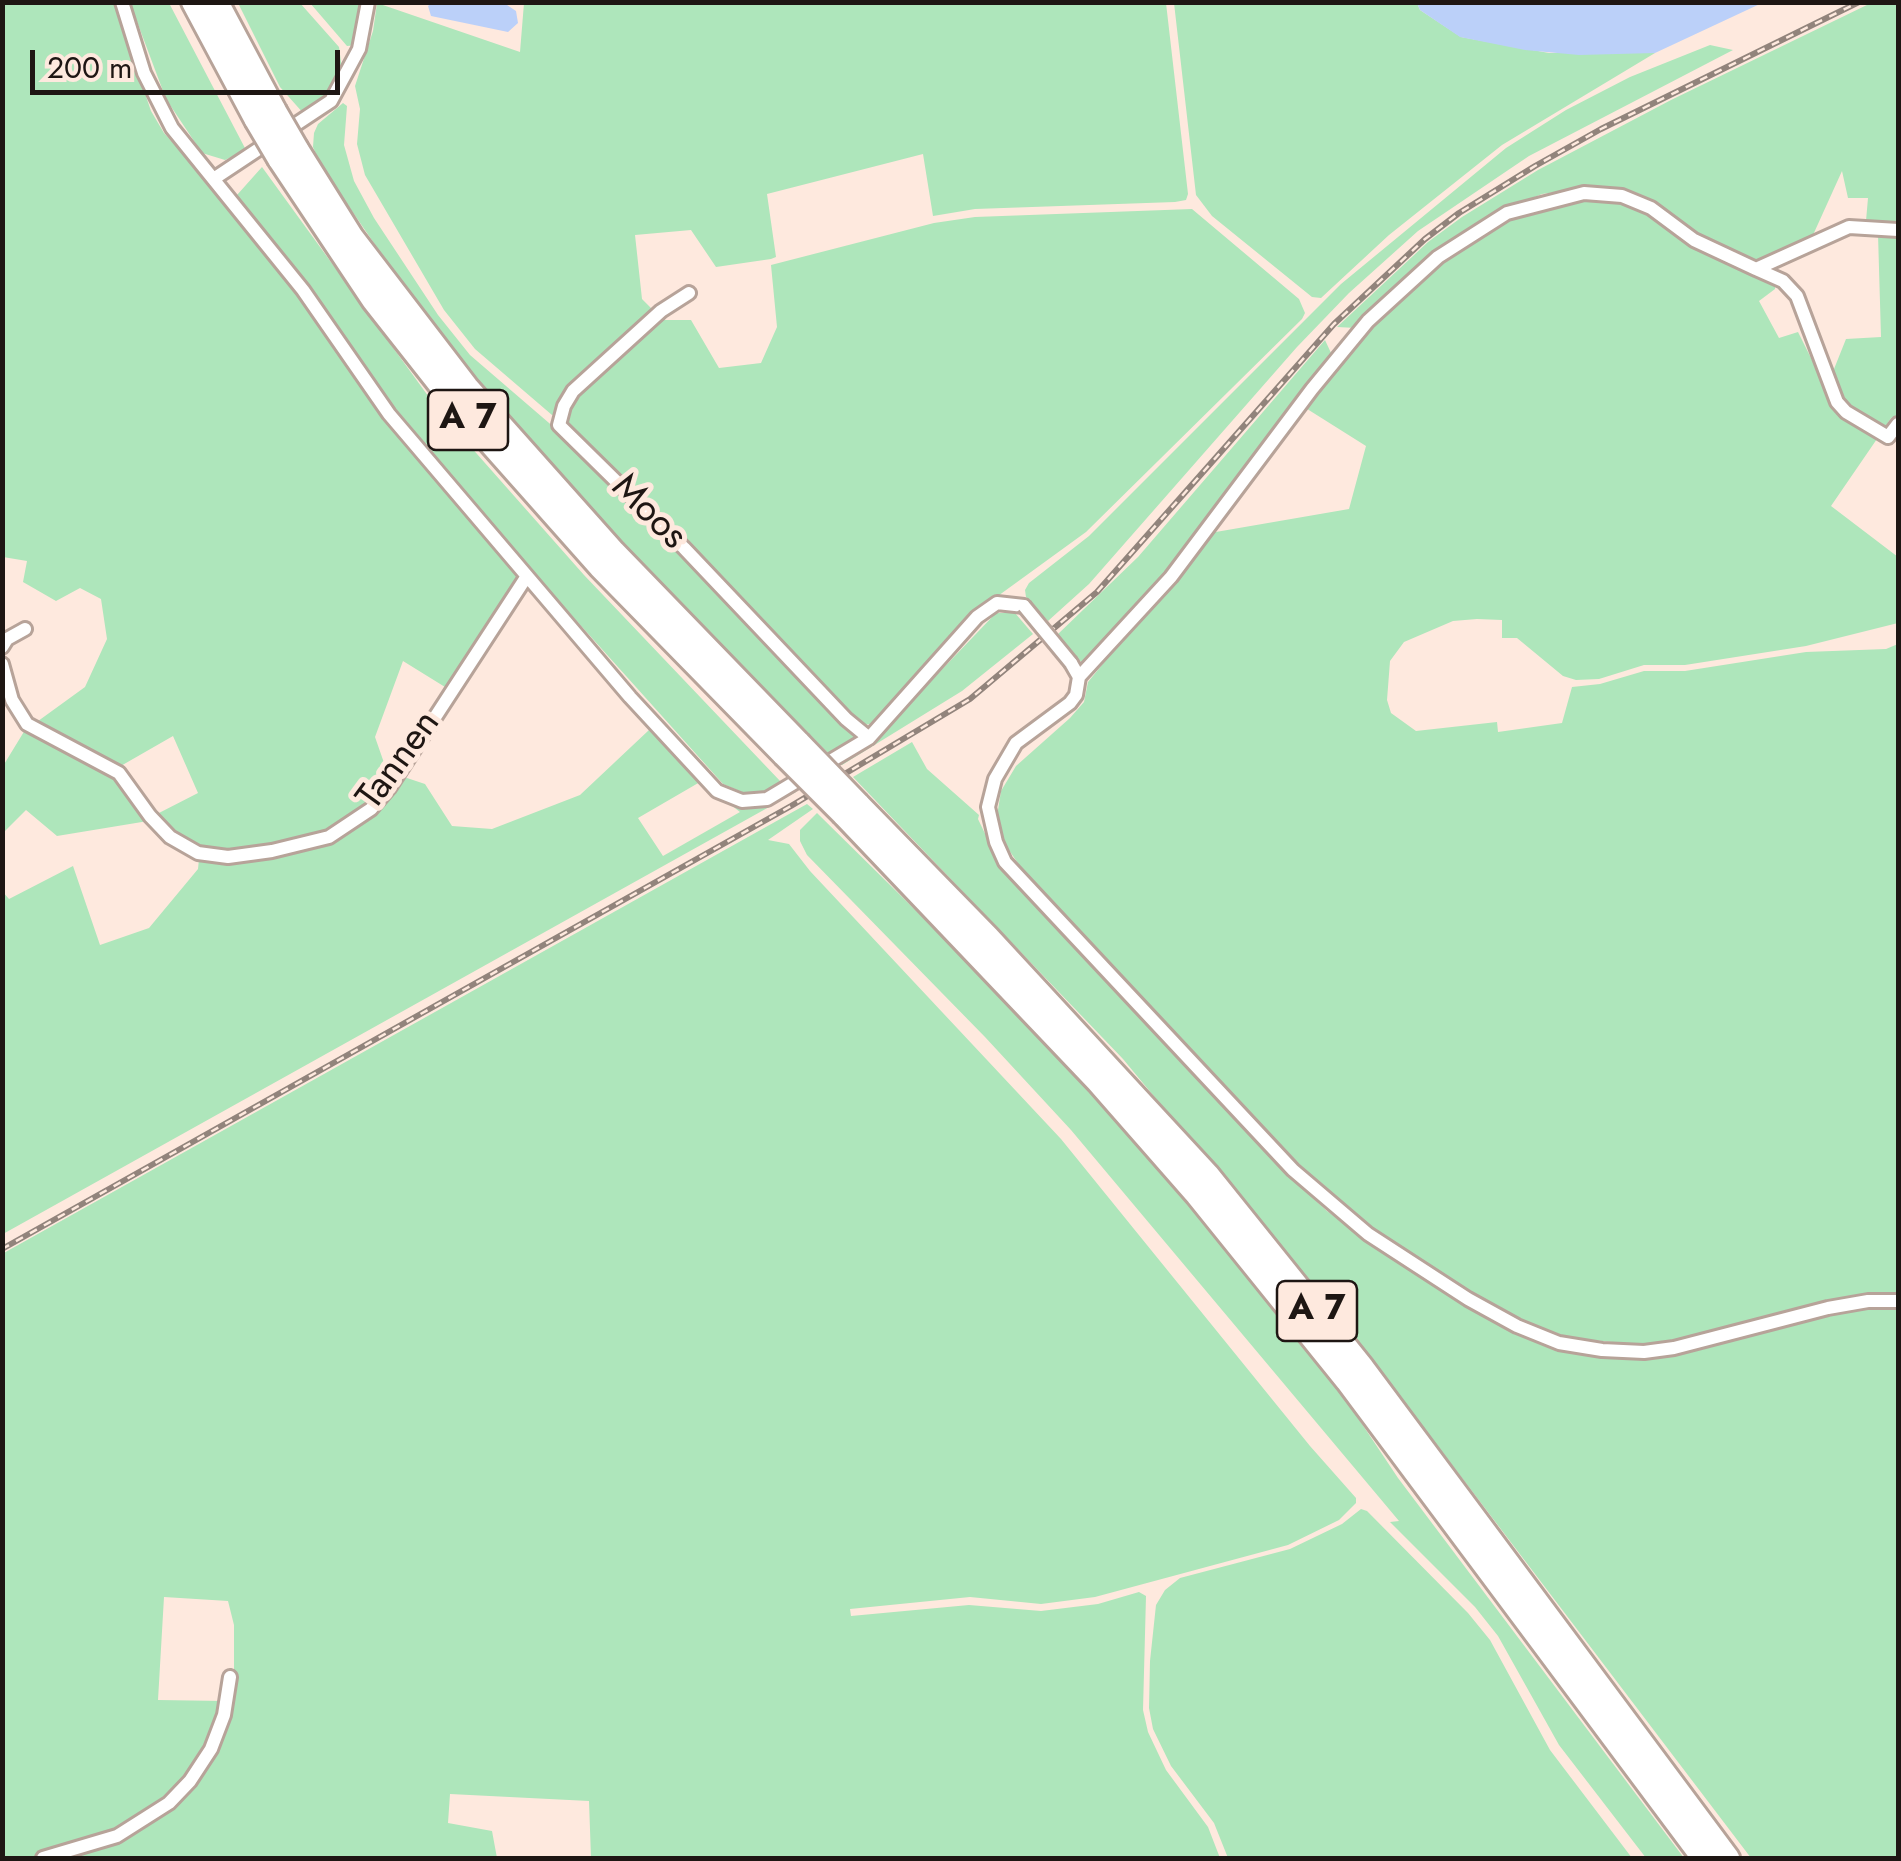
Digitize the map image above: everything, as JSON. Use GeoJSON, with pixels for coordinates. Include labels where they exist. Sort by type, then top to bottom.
{"type":"FeatureCollection","features":[{"type":"Feature","properties":{"kind":"highway","name":"A 7"},"geometry":{"type":"LineString","coordinates":[[192,2],[374,300],[450,399],[600,567],[792,749],[1112,1068],[1208,1174],[1374,1382],[1728,1858]]}},
{"type":"Feature","properties":{"kind":"highway","name":"A 7"},"geometry":{"type":"LineString","coordinates":[[218,2],[265,116]]}},
{"type":"Feature","properties":{"kind":"highway","name":"A 7"},"geometry":{"type":"LineString","coordinates":[[850,808],[1197,1195],[1348,1381],[1703,1858]]}},
{"type":"Feature","properties":{"kind":"street"},"geometry":{"type":"LineString","coordinates":[[122,2],[144,73],[158,104],[184,144],[303,290],[389,414],[630,696],[717,791],[742,801],[767,800],[868,738],[977,617],[997,603],[1024,606],[1072,663],[1079,677]]}},
{"type":"Feature","properties":{"kind":"street"},"geometry":{"type":"LineString","coordinates":[[215,178],[331,101],[359,49],[368,2]]}},
{"type":"Feature","properties":{"kind":"street"},"geometry":{"type":"LineString","coordinates":[[1898,424],[1888,437],[1846,412],[1837,402],[1796,296],[1783,281],[1694,240],[1651,208],[1622,196],[1584,193],[1508,213],[1438,256],[1368,321],[1171,577],[1079,677],[1076,695],[1070,703],[1016,744],[995,778],[988,806],[1005,862],[1293,1170],[1368,1234],[1468,1300],[1559,1343],[1644,1352],[1674,1348],[1828,1308],[1898,1301]]}},
{"type":"Feature","properties":{"kind":"street"},"geometry":{"type":"LineString","coordinates":[[1756,269],[1849,227],[1898,230]]}},
{"type":"Feature","properties":{"kind":"street","name":"Moos"},"geometry":{"type":"LineString","coordinates":[[689,293],[661,310],[574,391],[564,406],[559,425],[868,738]]}},
{"type":"Feature","properties":{"kind":"street","name":"Tannen"},"geometry":{"type":"LineString","coordinates":[[2,664],[12,700],[27,724],[119,773],[170,837],[198,853],[228,857],[272,851],[329,838],[371,810],[527,576]]}},
{"type":"Feature","properties":{"kind":"street"},"geometry":{"type":"LineString","coordinates":[[2,647],[24,629]]}},
{"type":"Feature","properties":{"kind":"street"},"geometry":{"type":"LineString","coordinates":[[43,1858],[117,1836],[168,1803],[190,1781],[210,1748],[224,1715],[230,1677]]}},
{"type":"Feature","properties":{"kind":"green space"},"geometry":{"type":"Polygon","coordinates":[[[2,3],[114,3],[151,111],[164,133],[298,295],[384,419],[516,575],[516,582],[445,687],[403,661],[375,737],[390,780],[350,822],[303,841],[227,853],[200,846],[172,832],[157,814],[198,793],[173,736],[119,767],[34,724],[85,687],[107,639],[101,599],[80,588],[56,601],[23,582],[27,561],[3,557],[2,3]]]}},
{"type":"Feature","properties":{"kind":"green space"},"geometry":{"type":"Polygon","coordinates":[[[130,3],[169,3],[246,150],[225,160],[202,153],[166,99],[130,3]]]}},
{"type":"Feature","properties":{"kind":"green space"},"geometry":{"type":"Polygon","coordinates":[[[238,3],[300,3],[339,47],[342,69],[330,94],[304,114],[280,87],[238,3]]]}},
{"type":"Feature","properties":{"kind":"green space"},"geometry":{"type":"Polygon","coordinates":[[[310,3],[362,3],[357,45],[347,46],[310,3]]]}},
{"type":"Feature","properties":{"kind":"green space"},"geometry":{"type":"Polygon","coordinates":[[[377,3],[520,52],[524,3],[1166,3],[1188,194],[1186,200],[1175,202],[975,209],[933,216],[923,154],[767,194],[776,257],[771,259],[716,267],[691,230],[635,235],[642,299],[654,311],[552,415],[475,349],[444,310],[365,175],[357,144],[360,109],[355,86],[373,31],[377,3]]]}},
{"type":"Feature","properties":{"kind":"green space"},"geometry":{"type":"Polygon","coordinates":[[[1174,3],[1417,3],[1420,10],[1461,37],[1549,53],[1655,53],[1502,145],[1389,235],[1321,298],[1312,297],[1212,216],[1196,195],[1174,3]]]}},
{"type":"Feature","properties":{"kind":"green space"},"geometry":{"type":"Polygon","coordinates":[[[1871,3],[1898,3],[1898,225],[1866,221],[1868,198],[1848,198],[1842,171],[1813,235],[1756,263],[1725,251],[1623,192],[1583,188],[1542,194],[1506,209],[1356,328],[1337,327],[1428,242],[1538,170],[1871,3]]]}},
{"type":"Feature","properties":{"kind":"green space"},"geometry":{"type":"Polygon","coordinates":[[[1710,45],[1733,50],[1529,156],[1418,231],[1297,347],[1089,584],[1048,621],[1026,597],[1029,583],[1089,536],[1341,284],[1506,148],[1566,110],[1630,77],[1710,45]]]}},
{"type":"Feature","properties":{"kind":"green space"},"geometry":{"type":"Polygon","coordinates":[[[343,103],[347,106],[344,145],[354,181],[438,315],[470,355],[556,429],[682,551],[855,732],[857,739],[828,753],[624,546],[474,379],[321,166],[313,147],[314,133],[318,124],[343,103]]]}},
{"type":"Feature","properties":{"kind":"green space"},"geometry":{"type":"Polygon","coordinates":[[[262,167],[439,411],[584,575],[781,782],[796,792],[3,1234],[2,891],[9,899],[73,866],[100,945],[149,928],[198,869],[199,859],[330,841],[374,812],[398,779],[425,784],[452,826],[492,829],[580,795],[649,730],[700,782],[638,818],[663,856],[740,812],[731,805],[742,792],[723,784],[530,569],[395,408],[307,284],[237,195],[262,167]]]}},
{"type":"Feature","properties":{"kind":"green space"},"geometry":{"type":"Polygon","coordinates":[[[1584,196],[1635,204],[1775,284],[1775,289],[1759,301],[1779,338],[1798,332],[1834,404],[1879,436],[1831,506],[1898,557],[1898,623],[1806,646],[1685,665],[1644,665],[1599,679],[1576,680],[1563,676],[1517,638],[1502,638],[1502,620],[1477,619],[1453,621],[1404,642],[1390,661],[1387,700],[1391,713],[1416,731],[1497,722],[1498,732],[1562,723],[1572,687],[1600,684],[1644,671],[1685,671],[1806,652],[1886,649],[1898,644],[1898,1294],[1867,1293],[1827,1300],[1704,1334],[1644,1345],[1560,1337],[1518,1321],[1371,1229],[1332,1198],[1035,888],[1002,840],[997,816],[1001,791],[1016,766],[1084,702],[1088,682],[1210,533],[1349,509],[1366,446],[1304,407],[1374,321],[1440,258],[1509,215],[1584,196]]]}},
{"type":"Feature","properties":{"kind":"green space"},"geometry":{"type":"Polygon","coordinates":[[[1192,209],[1299,299],[1305,313],[1302,319],[1086,532],[991,601],[874,724],[860,725],[567,428],[565,418],[576,393],[660,316],[665,320],[691,320],[719,368],[761,363],[777,327],[771,265],[934,223],[975,217],[1192,209]]]}},
{"type":"Feature","properties":{"kind":"green space"},"geometry":{"type":"Polygon","coordinates":[[[1878,234],[1898,234],[1898,415],[1883,430],[1840,400],[1832,374],[1846,339],[1881,337],[1878,234]]]}},
{"type":"Feature","properties":{"kind":"green space"},"geometry":{"type":"Polygon","coordinates":[[[1325,340],[1331,353],[1249,464],[1167,573],[1083,664],[1057,635],[1138,557],[1325,340]]]}},
{"type":"Feature","properties":{"kind":"green space"},"geometry":{"type":"Polygon","coordinates":[[[996,613],[1015,613],[1033,634],[962,691],[840,763],[883,731],[996,613]]]}},
{"type":"Feature","properties":{"kind":"green space"},"geometry":{"type":"Polygon","coordinates":[[[25,730],[121,782],[148,821],[57,836],[26,810],[3,833],[3,766],[25,730]]]}},
{"type":"Feature","properties":{"kind":"green space"},"geometry":{"type":"Polygon","coordinates":[[[912,742],[927,769],[979,815],[1000,865],[1024,894],[1288,1175],[1365,1239],[1557,1348],[1601,1357],[1676,1354],[1830,1313],[1898,1307],[1898,1858],[1751,1858],[1370,1357],[1123,1059],[853,777],[912,742]]]}},
{"type":"Feature","properties":{"kind":"green space"},"geometry":{"type":"Polygon","coordinates":[[[807,804],[813,809],[768,840],[789,844],[1061,1139],[1356,1498],[1356,1503],[1339,1520],[1288,1545],[1095,1597],[1041,1604],[970,1597],[850,1609],[851,1616],[969,1605],[1041,1611],[1098,1604],[1139,1592],[1146,1596],[1143,1710],[1148,1732],[1166,1770],[1208,1827],[1220,1858],[591,1858],[589,1801],[450,1794],[448,1823],[492,1831],[497,1858],[59,1858],[118,1840],[171,1806],[204,1771],[227,1717],[234,1672],[234,1625],[228,1601],[164,1597],[158,1700],[224,1701],[208,1746],[187,1779],[140,1820],[80,1846],[29,1858],[3,1858],[2,1254],[807,804]]]}},
{"type":"Feature","properties":{"kind":"green space"},"geometry":{"type":"Polygon","coordinates":[[[817,813],[958,952],[1090,1092],[1217,1238],[1340,1391],[1398,1478],[1684,1858],[1646,1858],[1559,1745],[1498,1636],[1475,1607],[1390,1522],[1399,1521],[1071,1130],[807,855],[800,830],[817,813]]]}},
{"type":"Feature","properties":{"kind":"green space"},"geometry":{"type":"Polygon","coordinates":[[[1361,1509],[1468,1613],[1490,1640],[1550,1750],[1632,1858],[1228,1858],[1214,1823],[1171,1766],[1153,1729],[1149,1708],[1150,1661],[1156,1605],[1165,1590],[1180,1578],[1290,1549],[1342,1524],[1361,1509]]]}},
{"type":"Feature","properties":{"kind":"water"},"geometry":{"type":"Polygon","coordinates":[[[433,2],[504,3],[516,11],[518,23],[508,32],[431,16],[428,6],[433,2]]]}},
{"type":"Feature","properties":{"kind":"water"},"geometry":{"type":"Polygon","coordinates":[[[1417,3],[1762,3],[1655,53],[1579,55],[1525,50],[1460,37],[1420,10],[1417,3]]]}},
{"type":"Feature","properties":{"kind":"railway"},"geometry":{"type":"LineString","coordinates":[[2,1249],[791,806],[970,699],[1097,592],[1334,324],[1425,239],[1459,213],[1601,129],[1859,2]]}}]}
